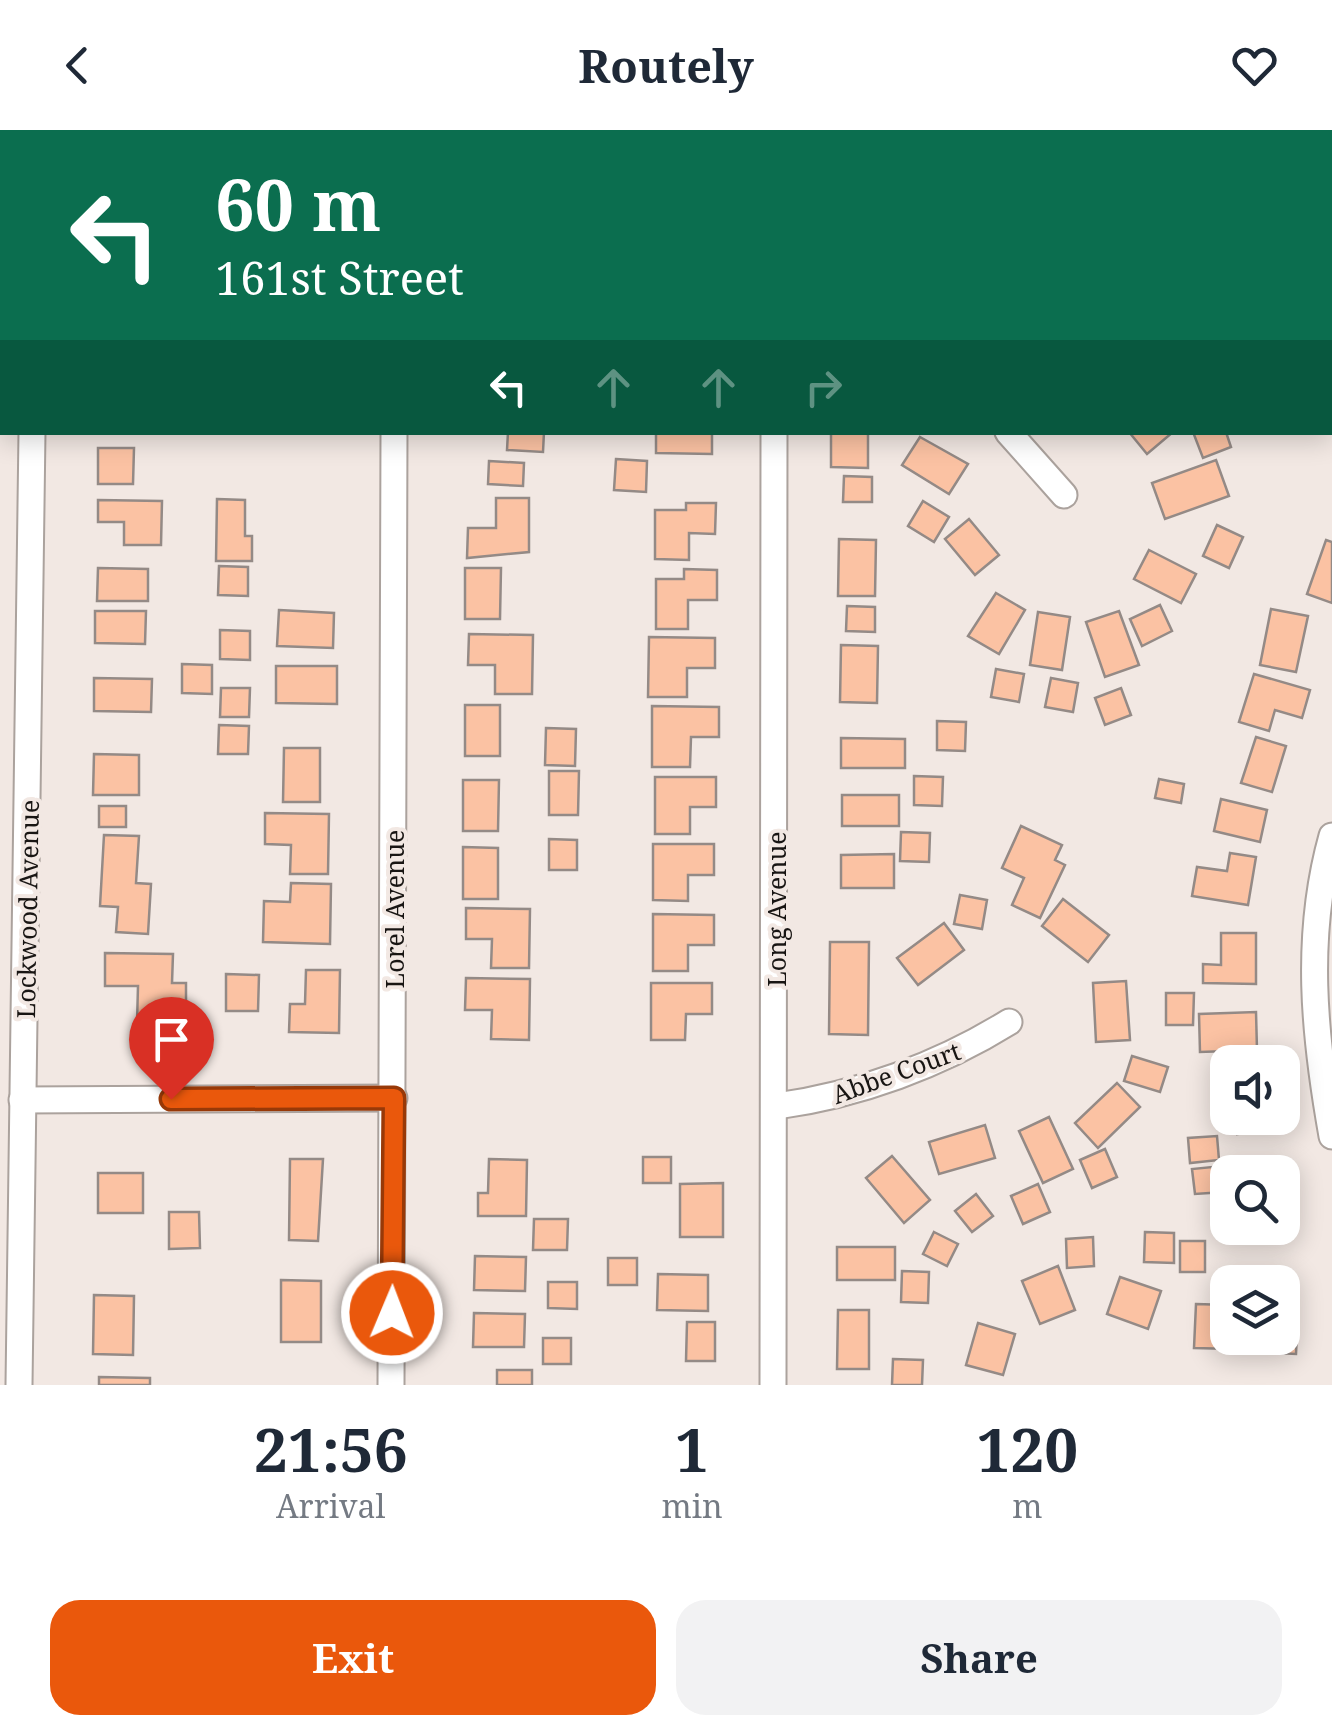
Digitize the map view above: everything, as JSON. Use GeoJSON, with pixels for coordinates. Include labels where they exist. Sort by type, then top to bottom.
{"type":"FeatureCollection","features":[{"type":"Feature","properties":{"kind":"street","name":"Lockwood Avenue"},"geometry":{"type":"LineString","coordinates":[[19,1385],[32,435]]}},
{"type":"Feature","properties":{"kind":"street","name":"Lorel Avenue"},"geometry":{"type":"LineString","coordinates":[[391,1385],[394,435]]}},
{"type":"Feature","properties":{"kind":"street","name":"Long Avenue"},"geometry":{"type":"LineString","coordinates":[[774,435],[774,1385]]}},
{"type":"Feature","properties":{"kind":"street"},"geometry":{"type":"LineString","coordinates":[[1011,435],[1064,495]]}},
{"type":"Feature","properties":{"kind":"street"},"geometry":{"type":"LineString","coordinates":[[1332,836],[1316,904],[1313,980],[1332,1136]]}},
{"type":"Feature","properties":{"kind":"street","name":"Abbe Court"},"geometry":{"type":"LineString","coordinates":[[777,1106],[817,1100],[958,1054],[1009,1022]]}},
{"type":"Feature","properties":{"kind":"street"},"geometry":{"type":"LineString","coordinates":[[22,1100],[394,1098]]}},
{"type":"Feature","properties":{"kind":"building"},"geometry":{"type":"Polygon","coordinates":[[[508,435],[544,435],[543,452],[507,450],[508,435]]]}},
{"type":"Feature","properties":{"kind":"building"},"geometry":{"type":"Polygon","coordinates":[[[656,435],[712,435],[712,454],[656,453],[656,435]]]}},
{"type":"Feature","properties":{"kind":"building"},"geometry":{"type":"Polygon","coordinates":[[[831,435],[868,435],[868,468],[831,467],[831,435]]]}},
{"type":"Feature","properties":{"kind":"building"},"geometry":{"type":"Polygon","coordinates":[[[1131,435],[1169,435],[1147,454],[1131,435]]]}},
{"type":"Feature","properties":{"kind":"building"},"geometry":{"type":"Polygon","coordinates":[[[1194,435],[1227,435],[1231,447],[1203,458],[1194,435]]]}},
{"type":"Feature","properties":{"kind":"building"},"geometry":{"type":"Polygon","coordinates":[[[920,437],[968,464],[949,494],[902,465],[920,437]]]}},
{"type":"Feature","properties":{"kind":"building"},"geometry":{"type":"Polygon","coordinates":[[[98,448],[134,448],[133,484],[98,484],[98,448]]]}},
{"type":"Feature","properties":{"kind":"building"},"geometry":{"type":"Polygon","coordinates":[[[616,459],[647,461],[646,492],[614,490],[616,459]]]}},
{"type":"Feature","properties":{"kind":"building"},"geometry":{"type":"Polygon","coordinates":[[[1216,460],[1229,496],[1165,519],[1152,483],[1216,460]]]}},
{"type":"Feature","properties":{"kind":"building"},"geometry":{"type":"Polygon","coordinates":[[[489,461],[524,463],[523,486],[488,484],[489,461]]]}},
{"type":"Feature","properties":{"kind":"building"},"geometry":{"type":"Polygon","coordinates":[[[844,476],[872,477],[872,502],[843,502],[844,476]]]}},
{"type":"Feature","properties":{"kind":"building"},"geometry":{"type":"Polygon","coordinates":[[[496,498],[529,498],[529,552],[467,558],[468,528],[496,528],[496,498]]]}},
{"type":"Feature","properties":{"kind":"building"},"geometry":{"type":"Polygon","coordinates":[[[217,499],[245,500],[245,536],[252,536],[252,561],[216,561],[217,499]]]}},
{"type":"Feature","properties":{"kind":"building"},"geometry":{"type":"Polygon","coordinates":[[[98,500],[162,501],[161,545],[124,545],[124,522],[98,522],[98,500]]]}},
{"type":"Feature","properties":{"kind":"building"},"geometry":{"type":"Polygon","coordinates":[[[923,501],[949,517],[934,542],[908,526],[923,501]]]}},
{"type":"Feature","properties":{"kind":"building"},"geometry":{"type":"Polygon","coordinates":[[[686,503],[716,503],[715,534],[689,533],[689,560],[655,559],[655,510],[686,510],[686,503]]]}},
{"type":"Feature","properties":{"kind":"building"},"geometry":{"type":"Polygon","coordinates":[[[969,519],[999,555],[975,575],[945,539],[969,519]]]}},
{"type":"Feature","properties":{"kind":"building"},"geometry":{"type":"Polygon","coordinates":[[[1217,525],[1243,537],[1229,568],[1203,556],[1217,525]]]}},
{"type":"Feature","properties":{"kind":"building"},"geometry":{"type":"Polygon","coordinates":[[[839,539],[876,540],[875,596],[838,596],[839,539]]]}},
{"type":"Feature","properties":{"kind":"building"},"geometry":{"type":"Polygon","coordinates":[[[1326,540],[1332,542],[1332,603],[1307,594],[1326,540]]]}},
{"type":"Feature","properties":{"kind":"building"},"geometry":{"type":"Polygon","coordinates":[[[1149,550],[1196,574],[1181,603],[1134,579],[1149,550]]]}},
{"type":"Feature","properties":{"kind":"building"},"geometry":{"type":"Polygon","coordinates":[[[219,566],[248,567],[248,596],[218,595],[219,566]]]}},
{"type":"Feature","properties":{"kind":"building"},"geometry":{"type":"Polygon","coordinates":[[[98,568],[148,569],[148,601],[97,601],[98,568]]]}},
{"type":"Feature","properties":{"kind":"building"},"geometry":{"type":"Polygon","coordinates":[[[465,568],[501,568],[500,619],[465,619],[465,568]]]}},
{"type":"Feature","properties":{"kind":"building"},"geometry":{"type":"Polygon","coordinates":[[[684,569],[717,570],[717,600],[688,600],[688,629],[656,629],[656,579],[684,579],[684,569]]]}},
{"type":"Feature","properties":{"kind":"building"},"geometry":{"type":"Polygon","coordinates":[[[996,593],[1025,610],[999,654],[968,636],[996,593]]]}},
{"type":"Feature","properties":{"kind":"building"},"geometry":{"type":"Polygon","coordinates":[[[1160,605],[1172,631],[1142,646],[1130,619],[1160,605]]]}},
{"type":"Feature","properties":{"kind":"building"},"geometry":{"type":"Polygon","coordinates":[[[847,606],[875,607],[875,632],[846,631],[847,606]]]}},
{"type":"Feature","properties":{"kind":"building"},"geometry":{"type":"Polygon","coordinates":[[[1271,609],[1308,616],[1296,672],[1260,665],[1271,609]]]}},
{"type":"Feature","properties":{"kind":"building"},"geometry":{"type":"Polygon","coordinates":[[[279,610],[334,613],[333,648],[277,646],[279,610]]]}},
{"type":"Feature","properties":{"kind":"building"},"geometry":{"type":"Polygon","coordinates":[[[95,611],[146,611],[145,644],[95,643],[95,611]]]}},
{"type":"Feature","properties":{"kind":"building"},"geometry":{"type":"Polygon","coordinates":[[[1119,611],[1139,665],[1105,677],[1086,622],[1119,611]]]}},
{"type":"Feature","properties":{"kind":"building"},"geometry":{"type":"Polygon","coordinates":[[[1038,612],[1070,617],[1062,670],[1030,665],[1038,612]]]}},
{"type":"Feature","properties":{"kind":"building"},"geometry":{"type":"Polygon","coordinates":[[[220,630],[250,631],[250,660],[220,659],[220,630]]]}},
{"type":"Feature","properties":{"kind":"building"},"geometry":{"type":"Polygon","coordinates":[[[469,634],[533,635],[532,694],[495,694],[495,665],[468,665],[469,634]]]}},
{"type":"Feature","properties":{"kind":"building"},"geometry":{"type":"Polygon","coordinates":[[[649,637],[715,638],[715,668],[687,668],[687,697],[648,697],[649,637]]]}},
{"type":"Feature","properties":{"kind":"building"},"geometry":{"type":"Polygon","coordinates":[[[841,645],[878,646],[877,703],[840,702],[841,645]]]}},
{"type":"Feature","properties":{"kind":"building"},"geometry":{"type":"Polygon","coordinates":[[[182,664],[212,665],[212,694],[182,693],[182,664]]]}},
{"type":"Feature","properties":{"kind":"building"},"geometry":{"type":"Polygon","coordinates":[[[276,666],[337,666],[337,704],[276,703],[276,666]]]}},
{"type":"Feature","properties":{"kind":"building"},"geometry":{"type":"Polygon","coordinates":[[[996,669],[1024,674],[1019,702],[991,697],[996,669]]]}},
{"type":"Feature","properties":{"kind":"building"},"geometry":{"type":"Polygon","coordinates":[[[1254,674],[1310,690],[1302,718],[1275,710],[1269,731],[1239,722],[1254,674]]]}},
{"type":"Feature","properties":{"kind":"building"},"geometry":{"type":"Polygon","coordinates":[[[94,678],[152,679],[151,712],[94,711],[94,678]]]}},
{"type":"Feature","properties":{"kind":"building"},"geometry":{"type":"Polygon","coordinates":[[[1051,678],[1078,683],[1073,712],[1045,707],[1051,678]]]}},
{"type":"Feature","properties":{"kind":"building"},"geometry":{"type":"Polygon","coordinates":[[[221,688],[250,688],[249,717],[220,717],[221,688]]]}},
{"type":"Feature","properties":{"kind":"building"},"geometry":{"type":"Polygon","coordinates":[[[1121,688],[1131,715],[1105,725],[1095,698],[1121,688]]]}},
{"type":"Feature","properties":{"kind":"building"},"geometry":{"type":"Polygon","coordinates":[[[465,705],[500,705],[500,756],[465,756],[465,705]]]}},
{"type":"Feature","properties":{"kind":"building"},"geometry":{"type":"Polygon","coordinates":[[[652,706],[719,707],[719,737],[691,737],[690,767],[652,767],[652,706]]]}},
{"type":"Feature","properties":{"kind":"building"},"geometry":{"type":"Polygon","coordinates":[[[937,721],[966,722],[965,751],[937,750],[937,721]]]}},
{"type":"Feature","properties":{"kind":"building"},"geometry":{"type":"Polygon","coordinates":[[[219,725],[249,726],[248,754],[218,754],[219,725]]]}},
{"type":"Feature","properties":{"kind":"building"},"geometry":{"type":"Polygon","coordinates":[[[546,728],[576,729],[575,766],[545,765],[546,728]]]}},
{"type":"Feature","properties":{"kind":"building"},"geometry":{"type":"Polygon","coordinates":[[[1256,737],[1286,746],[1272,792],[1241,783],[1256,737]]]}},
{"type":"Feature","properties":{"kind":"building"},"geometry":{"type":"Polygon","coordinates":[[[841,738],[905,739],[905,768],[841,768],[841,738]]]}},
{"type":"Feature","properties":{"kind":"building"},"geometry":{"type":"Polygon","coordinates":[[[284,748],[320,748],[320,802],[283,802],[284,748]]]}},
{"type":"Feature","properties":{"kind":"building"},"geometry":{"type":"Polygon","coordinates":[[[94,754],[139,755],[139,795],[93,795],[94,754]]]}},
{"type":"Feature","properties":{"kind":"building"},"geometry":{"type":"Polygon","coordinates":[[[549,771],[579,771],[578,815],[549,815],[549,771]]]}},
{"type":"Feature","properties":{"kind":"building"},"geometry":{"type":"Polygon","coordinates":[[[914,776],[943,777],[942,806],[914,805],[914,776]]]}},
{"type":"Feature","properties":{"kind":"building"},"geometry":{"type":"Polygon","coordinates":[[[655,777],[716,777],[716,807],[690,807],[690,834],[655,834],[655,777]]]}},
{"type":"Feature","properties":{"kind":"building"},"geometry":{"type":"Polygon","coordinates":[[[1159,779],[1184,784],[1181,803],[1155,798],[1159,779]]]}},
{"type":"Feature","properties":{"kind":"building"},"geometry":{"type":"Polygon","coordinates":[[[463,780],[499,780],[498,831],[463,831],[463,780]]]}},
{"type":"Feature","properties":{"kind":"building"},"geometry":{"type":"Polygon","coordinates":[[[842,795],[899,795],[899,826],[842,826],[842,795]]]}},
{"type":"Feature","properties":{"kind":"building"},"geometry":{"type":"Polygon","coordinates":[[[1221,799],[1267,810],[1260,842],[1214,831],[1221,799]]]}},
{"type":"Feature","properties":{"kind":"building"},"geometry":{"type":"Polygon","coordinates":[[[99,806],[126,806],[126,827],[99,827],[99,806]]]}},
{"type":"Feature","properties":{"kind":"building"},"geometry":{"type":"Polygon","coordinates":[[[265,813],[329,814],[328,874],[290,874],[291,845],[265,844],[265,813]]]}},
{"type":"Feature","properties":{"kind":"building"},"geometry":{"type":"Polygon","coordinates":[[[1021,826],[1062,845],[1055,860],[1065,865],[1040,918],[1012,905],[1024,878],[1002,868],[1021,826]]]}},
{"type":"Feature","properties":{"kind":"building"},"geometry":{"type":"Polygon","coordinates":[[[901,832],[930,833],[929,862],[900,861],[901,832]]]}},
{"type":"Feature","properties":{"kind":"building"},"geometry":{"type":"Polygon","coordinates":[[[104,835],[139,836],[136,883],[151,884],[148,934],[116,932],[118,907],[100,906],[104,835]]]}},
{"type":"Feature","properties":{"kind":"building"},"geometry":{"type":"Polygon","coordinates":[[[549,839],[577,840],[577,870],[549,870],[549,839]]]}},
{"type":"Feature","properties":{"kind":"building"},"geometry":{"type":"Polygon","coordinates":[[[653,844],[714,844],[714,875],[688,875],[688,901],[653,900],[653,844]]]}},
{"type":"Feature","properties":{"kind":"building"},"geometry":{"type":"Polygon","coordinates":[[[463,847],[498,848],[498,899],[463,899],[463,847]]]}},
{"type":"Feature","properties":{"kind":"building"},"geometry":{"type":"Polygon","coordinates":[[[1230,853],[1256,857],[1248,905],[1192,896],[1197,867],[1227,871],[1230,853]]]}},
{"type":"Feature","properties":{"kind":"building"},"geometry":{"type":"Polygon","coordinates":[[[894,854],[894,888],[841,888],[841,855],[894,854]]]}},
{"type":"Feature","properties":{"kind":"building"},"geometry":{"type":"Polygon","coordinates":[[[291,883],[331,884],[330,944],[263,942],[264,901],[290,902],[291,883]]]}},
{"type":"Feature","properties":{"kind":"building"},"geometry":{"type":"Polygon","coordinates":[[[960,895],[987,900],[982,929],[954,924],[960,895]]]}},
{"type":"Feature","properties":{"kind":"building"},"geometry":{"type":"Polygon","coordinates":[[[1063,899],[1109,935],[1088,962],[1042,926],[1063,899]]]}},
{"type":"Feature","properties":{"kind":"building"},"geometry":{"type":"Polygon","coordinates":[[[466,908],[530,909],[529,968],[491,968],[492,939],[466,939],[466,908]]]}},
{"type":"Feature","properties":{"kind":"building"},"geometry":{"type":"Polygon","coordinates":[[[653,914],[714,915],[714,945],[688,945],[688,971],[653,971],[653,914]]]}},
{"type":"Feature","properties":{"kind":"building"},"geometry":{"type":"Polygon","coordinates":[[[944,923],[964,950],[918,985],[897,958],[944,923]]]}},
{"type":"Feature","properties":{"kind":"building"},"geometry":{"type":"Polygon","coordinates":[[[1221,933],[1256,933],[1256,984],[1203,983],[1203,964],[1221,965],[1221,933]]]}},
{"type":"Feature","properties":{"kind":"building"},"geometry":{"type":"Polygon","coordinates":[[[830,942],[869,942],[868,1035],[829,1034],[830,942]]]}},
{"type":"Feature","properties":{"kind":"building"},"geometry":{"type":"Polygon","coordinates":[[[105,953],[173,954],[172,983],[186,983],[186,1012],[173,1012],[173,1023],[137,1023],[138,986],[105,986],[105,953]]]}},
{"type":"Feature","properties":{"kind":"building"},"geometry":{"type":"Polygon","coordinates":[[[306,970],[340,970],[339,1033],[289,1032],[290,1004],[305,1004],[306,970]]]}},
{"type":"Feature","properties":{"kind":"building"},"geometry":{"type":"Polygon","coordinates":[[[226,974],[259,975],[258,1011],[226,1011],[226,974]]]}},
{"type":"Feature","properties":{"kind":"building"},"geometry":{"type":"Polygon","coordinates":[[[466,978],[530,979],[529,1040],[491,1039],[492,1010],[465,1010],[466,978]]]}},
{"type":"Feature","properties":{"kind":"building"},"geometry":{"type":"Polygon","coordinates":[[[1126,981],[1130,1040],[1096,1042],[1093,983],[1126,981]]]}},
{"type":"Feature","properties":{"kind":"building"},"geometry":{"type":"Polygon","coordinates":[[[651,983],[712,983],[712,1014],[686,1014],[685,1040],[651,1040],[651,983]]]}},
{"type":"Feature","properties":{"kind":"building"},"geometry":{"type":"Polygon","coordinates":[[[1166,993],[1194,993],[1193,1025],[1166,1025],[1166,993]]]}},
{"type":"Feature","properties":{"kind":"building"},"geometry":{"type":"Polygon","coordinates":[[[1256,1012],[1257,1045],[1210,1045],[1210,1052],[1200,1052],[1199,1014],[1256,1012]]]}},
{"type":"Feature","properties":{"kind":"building"},"geometry":{"type":"Polygon","coordinates":[[[1132,1056],[1168,1067],[1160,1092],[1124,1081],[1132,1056]]]}},
{"type":"Feature","properties":{"kind":"building"},"geometry":{"type":"Polygon","coordinates":[[[1117,1083],[1140,1107],[1098,1148],[1075,1123],[1117,1083]]]}},
{"type":"Feature","properties":{"kind":"building"},"geometry":{"type":"Polygon","coordinates":[[[1049,1117],[1073,1169],[1043,1183],[1019,1131],[1049,1117]]]}},
{"type":"Feature","properties":{"kind":"building"},"geometry":{"type":"Polygon","coordinates":[[[985,1125],[995,1158],[939,1174],[929,1142],[985,1125]]]}},
{"type":"Feature","properties":{"kind":"building"},"geometry":{"type":"Polygon","coordinates":[[[1217,1136],[1219,1155],[1210,1155],[1210,1161],[1190,1163],[1188,1138],[1217,1136]]]}},
{"type":"Feature","properties":{"kind":"building"},"geometry":{"type":"Polygon","coordinates":[[[1105,1149],[1117,1177],[1092,1188],[1080,1160],[1105,1149]]]}},
{"type":"Feature","properties":{"kind":"building"},"geometry":{"type":"Polygon","coordinates":[[[892,1156],[930,1200],[904,1223],[866,1178],[892,1156]]]}},
{"type":"Feature","properties":{"kind":"building"},"geometry":{"type":"Polygon","coordinates":[[[643,1157],[671,1157],[671,1183],[643,1183],[643,1157]]]}},
{"type":"Feature","properties":{"kind":"building"},"geometry":{"type":"Polygon","coordinates":[[[290,1159],[323,1159],[318,1241],[289,1240],[290,1159]]]}},
{"type":"Feature","properties":{"kind":"building"},"geometry":{"type":"Polygon","coordinates":[[[489,1159],[527,1160],[526,1216],[478,1216],[478,1193],[488,1193],[489,1159]]]}},
{"type":"Feature","properties":{"kind":"building"},"geometry":{"type":"Polygon","coordinates":[[[1210,1167],[1210,1193],[1195,1194],[1192,1169],[1210,1167]]]}},
{"type":"Feature","properties":{"kind":"building"},"geometry":{"type":"Polygon","coordinates":[[[98,1173],[143,1173],[143,1213],[98,1213],[98,1173]]]}},
{"type":"Feature","properties":{"kind":"building"},"geometry":{"type":"Polygon","coordinates":[[[723,1183],[723,1237],[680,1237],[680,1184],[723,1183]]]}},
{"type":"Feature","properties":{"kind":"building"},"geometry":{"type":"Polygon","coordinates":[[[1038,1184],[1050,1212],[1023,1224],[1011,1196],[1038,1184]]]}},
{"type":"Feature","properties":{"kind":"building"},"geometry":{"type":"Polygon","coordinates":[[[976,1194],[993,1216],[972,1232],[955,1211],[976,1194]]]}},
{"type":"Feature","properties":{"kind":"building"},"geometry":{"type":"Polygon","coordinates":[[[169,1212],[199,1212],[200,1248],[169,1249],[169,1212]]]}},
{"type":"Feature","properties":{"kind":"building"},"geometry":{"type":"Polygon","coordinates":[[[534,1219],[568,1219],[567,1250],[533,1250],[534,1219]]]}},
{"type":"Feature","properties":{"kind":"building"},"geometry":{"type":"Polygon","coordinates":[[[934,1232],[958,1244],[947,1266],[923,1254],[934,1232]]]}},
{"type":"Feature","properties":{"kind":"building"},"geometry":{"type":"Polygon","coordinates":[[[1145,1232],[1174,1233],[1174,1263],[1144,1262],[1145,1232]]]}},
{"type":"Feature","properties":{"kind":"building"},"geometry":{"type":"Polygon","coordinates":[[[1093,1237],[1094,1266],[1067,1268],[1066,1239],[1093,1237]]]}},
{"type":"Feature","properties":{"kind":"building"},"geometry":{"type":"Polygon","coordinates":[[[1180,1241],[1205,1241],[1205,1272],[1180,1272],[1180,1241]]]}},
{"type":"Feature","properties":{"kind":"building"},"geometry":{"type":"Polygon","coordinates":[[[837,1247],[895,1247],[895,1280],[837,1280],[837,1247]]]}},
{"type":"Feature","properties":{"kind":"building"},"geometry":{"type":"Polygon","coordinates":[[[475,1256],[526,1257],[525,1291],[474,1290],[475,1256]]]}},
{"type":"Feature","properties":{"kind":"building"},"geometry":{"type":"Polygon","coordinates":[[[608,1258],[637,1258],[637,1285],[608,1285],[608,1258]]]}},
{"type":"Feature","properties":{"kind":"building"},"geometry":{"type":"Polygon","coordinates":[[[1058,1266],[1075,1310],[1040,1324],[1022,1281],[1058,1266]]]}},
{"type":"Feature","properties":{"kind":"building"},"geometry":{"type":"Polygon","coordinates":[[[902,1271],[929,1272],[928,1303],[901,1302],[902,1271]]]}},
{"type":"Feature","properties":{"kind":"building"},"geometry":{"type":"Polygon","coordinates":[[[658,1274],[708,1275],[708,1311],[657,1310],[658,1274]]]}},
{"type":"Feature","properties":{"kind":"building"},"geometry":{"type":"Polygon","coordinates":[[[1120,1277],[1161,1291],[1148,1329],[1107,1314],[1120,1277]]]}},
{"type":"Feature","properties":{"kind":"building"},"geometry":{"type":"Polygon","coordinates":[[[281,1280],[321,1281],[321,1342],[281,1342],[281,1280]]]}},
{"type":"Feature","properties":{"kind":"building"},"geometry":{"type":"Polygon","coordinates":[[[548,1282],[577,1282],[577,1309],[548,1308],[548,1282]]]}},
{"type":"Feature","properties":{"kind":"building"},"geometry":{"type":"Polygon","coordinates":[[[94,1295],[134,1296],[133,1355],[93,1354],[94,1295]]]}},
{"type":"Feature","properties":{"kind":"building"},"geometry":{"type":"Polygon","coordinates":[[[1196,1304],[1210,1304],[1210,1348],[1194,1348],[1196,1304]]]}},
{"type":"Feature","properties":{"kind":"building"},"geometry":{"type":"Polygon","coordinates":[[[838,1310],[869,1310],[869,1369],[837,1369],[838,1310]]]}},
{"type":"Feature","properties":{"kind":"building"},"geometry":{"type":"Polygon","coordinates":[[[474,1313],[525,1314],[524,1347],[473,1347],[474,1313]]]}},
{"type":"Feature","properties":{"kind":"building"},"geometry":{"type":"Polygon","coordinates":[[[687,1322],[715,1322],[715,1361],[686,1361],[687,1322]]]}},
{"type":"Feature","properties":{"kind":"building"},"geometry":{"type":"Polygon","coordinates":[[[978,1323],[1015,1334],[1003,1375],[966,1365],[978,1323]]]}},
{"type":"Feature","properties":{"kind":"building"},"geometry":{"type":"Polygon","coordinates":[[[543,1338],[571,1338],[571,1364],[543,1364],[543,1338]]]}},
{"type":"Feature","properties":{"kind":"building"},"geometry":{"type":"Polygon","coordinates":[[[893,1359],[923,1360],[922,1385],[892,1385],[893,1359]]]}},
{"type":"Feature","properties":{"kind":"building"},"geometry":{"type":"Polygon","coordinates":[[[497,1370],[532,1370],[532,1385],[497,1385],[497,1370]]]}},
{"type":"Feature","properties":{"kind":"building"},"geometry":{"type":"Polygon","coordinates":[[[99,1377],[150,1378],[150,1385],[99,1385],[99,1377]]]}},
{"type":"Feature","properties":{"kind":"route"},"geometry":{"type":"LineString","coordinates":[[171,1099],[394,1098],[392,1313]]}}]}
